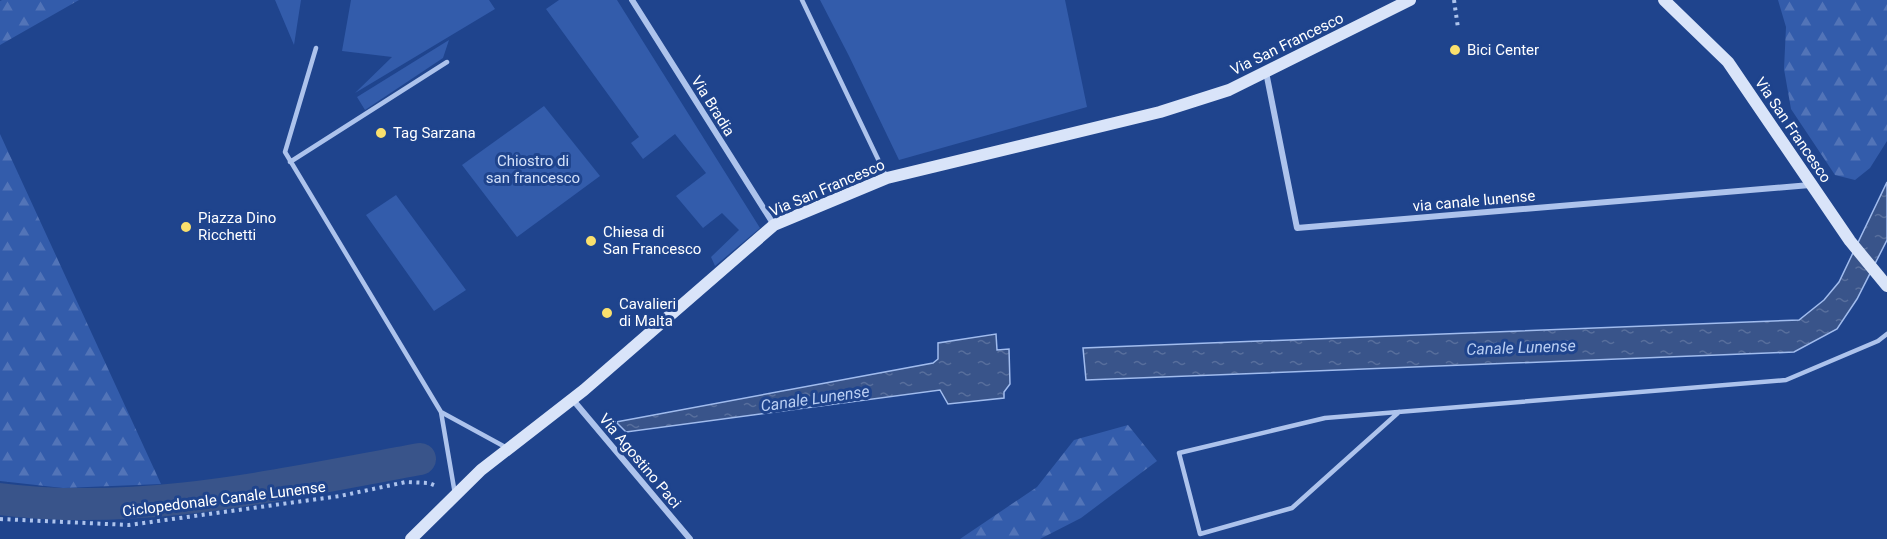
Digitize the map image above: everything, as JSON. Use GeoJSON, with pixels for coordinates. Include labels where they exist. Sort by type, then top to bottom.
{"type":"FeatureCollection","features":[{"type":"Feature","properties":{"kind":"street","name":"Via Bradia"},"geometry":{"type":"LineString","coordinates":[[632,0],[774,225]]}},
{"type":"Feature","properties":{"kind":"street","name":"Via San Francesco"},"geometry":{"type":"LineString","coordinates":[[411,539],[481,470],[572,399],[774,225],[886,178],[1160,112],[1229,90],[1410,0]]}},
{"type":"Feature","properties":{"kind":"street","name":"Via San Francesco"},"geometry":{"type":"LineString","coordinates":[[1664,0],[1728,62],[1850,241],[1887,286]]}},
{"type":"Feature","properties":{"kind":"street","name":"via canale lunense"},"geometry":{"type":"LineString","coordinates":[[1266,72],[1297,228],[1811,184]]}},
{"type":"Feature","properties":{"kind":"street","name":"Via Agostino Paci"},"geometry":{"type":"LineString","coordinates":[[572,399],[690,539]]}},
{"type":"Feature","properties":{"kind":"lane"},"geometry":{"type":"LineString","coordinates":[[802,0],[886,178]]}},
{"type":"Feature","properties":{"kind":"lane"},"geometry":{"type":"LineString","coordinates":[[316,48],[285,152],[441,412],[455,494]]}},
{"type":"Feature","properties":{"kind":"lane"},"geometry":{"type":"LineString","coordinates":[[290,162],[447,62]]}},
{"type":"Feature","properties":{"kind":"lane"},"geometry":{"type":"LineString","coordinates":[[1399,412],[1292,508],[1200,534],[1179,453],[1325,418],[1786,380],[1878,341],[1887,334]]}},
{"type":"Feature","properties":{"kind":"lane"},"geometry":{"type":"LineString","coordinates":[[441,412],[508,449]]}},
{"type":"Feature","properties":{"kind":"path"},"geometry":{"type":"LineString","coordinates":[[1454,0],[1458,28]]}},
{"type":"Feature","properties":{"kind":"path","name":"Ciclopedonale Canale Lunense"},"geometry":{"type":"LineString","coordinates":[[0,519],[129,525],[339,496],[414,482]]}},
{"type":"Feature","properties":{"kind":"green space"},"geometry":{"type":"Polygon","coordinates":[[[79,0],[0,45],[0,1],[79,0]]]}},
{"type":"Feature","properties":{"kind":"green space"},"geometry":{"type":"Polygon","coordinates":[[[275,0],[301,0],[294,45],[275,0]]]}},
{"type":"Feature","properties":{"kind":"green space"},"geometry":{"type":"Polygon","coordinates":[[[351,0],[489,0],[495,9],[355,93],[392,57],[342,51],[351,0]]]}},
{"type":"Feature","properties":{"kind":"green space"},"geometry":{"type":"Polygon","coordinates":[[[559,0],[617,0],[760,228],[715,266],[711,257],[739,230],[722,213],[703,228],[676,196],[706,173],[675,134],[643,159],[631,143],[639,137],[546,9],[559,0]]]}},
{"type":"Feature","properties":{"kind":"green space"},"geometry":{"type":"Polygon","coordinates":[[[820,0],[1065,0],[1087,107],[899,160],[820,0]]]}},
{"type":"Feature","properties":{"kind":"green space"},"geometry":{"type":"Polygon","coordinates":[[[1778,0],[1887,0],[1887,141],[1870,168],[1855,180],[1835,175],[1791,109],[1784,69],[1786,27],[1778,0]]]}},
{"type":"Feature","properties":{"kind":"green space"},"geometry":{"type":"Polygon","coordinates":[[[449,40],[443,58],[365,110],[357,97],[449,40]]]}},
{"type":"Feature","properties":{"kind":"green space","name":"Chiostro di san francesco"},"geometry":{"type":"Polygon","coordinates":[[[544,106],[600,176],[517,237],[462,165],[544,106]]]}},
{"type":"Feature","properties":{"kind":"green space"},"geometry":{"type":"Polygon","coordinates":[[[0,134],[161,484],[63,488],[0,481],[0,134]]]}},
{"type":"Feature","properties":{"kind":"green space"},"geometry":{"type":"Polygon","coordinates":[[[396,195],[466,290],[434,311],[366,215],[396,195]]]}},
{"type":"Feature","properties":{"kind":"green space"},"geometry":{"type":"Polygon","coordinates":[[[1128,425],[1157,461],[1081,518],[1040,539],[960,539],[1037,487],[1074,440],[1128,425]]]}},
{"type":"Feature","properties":{"kind":"water","name":"Canale Lunense"},"geometry":{"type":"Polygon","coordinates":[[[1887,182],[1887,240],[1857,299],[1837,329],[1794,352],[1086,380],[1083,348],[1799,320],[1824,300],[1839,282],[1887,182]]]}},
{"type":"Feature","properties":{"kind":"water","name":"Canale Lunense"},"geometry":{"type":"Polygon","coordinates":[[[996,334],[997,350],[1009,349],[1010,384],[1004,392],[1004,398],[948,404],[940,390],[626,432],[616,422],[933,363],[938,359],[938,343],[996,334]]]}},
{"type":"Feature","properties":{"kind":"waterway"},"geometry":{"type":"LineString","coordinates":[[0,499],[106,504],[158,501],[264,487],[420,459]]}},
{"type":"Feature","properties":{"kind":"place","name":"Bici Center"},"geometry":{"type":"Point","coordinates":[1455,50]}},
{"type":"Feature","properties":{"kind":"place","name":"Tag Sarzana"},"geometry":{"type":"Point","coordinates":[381,133]}},
{"type":"Feature","properties":{"kind":"place","name":"Piazza Dino Ricchetti"},"geometry":{"type":"Point","coordinates":[186,227]}},
{"type":"Feature","properties":{"kind":"place","name":"Chiesa di San Francesco"},"geometry":{"type":"Point","coordinates":[591,241]}},
{"type":"Feature","properties":{"kind":"place","name":"Cavalieri di Malta"},"geometry":{"type":"Point","coordinates":[607,313]}}]}
